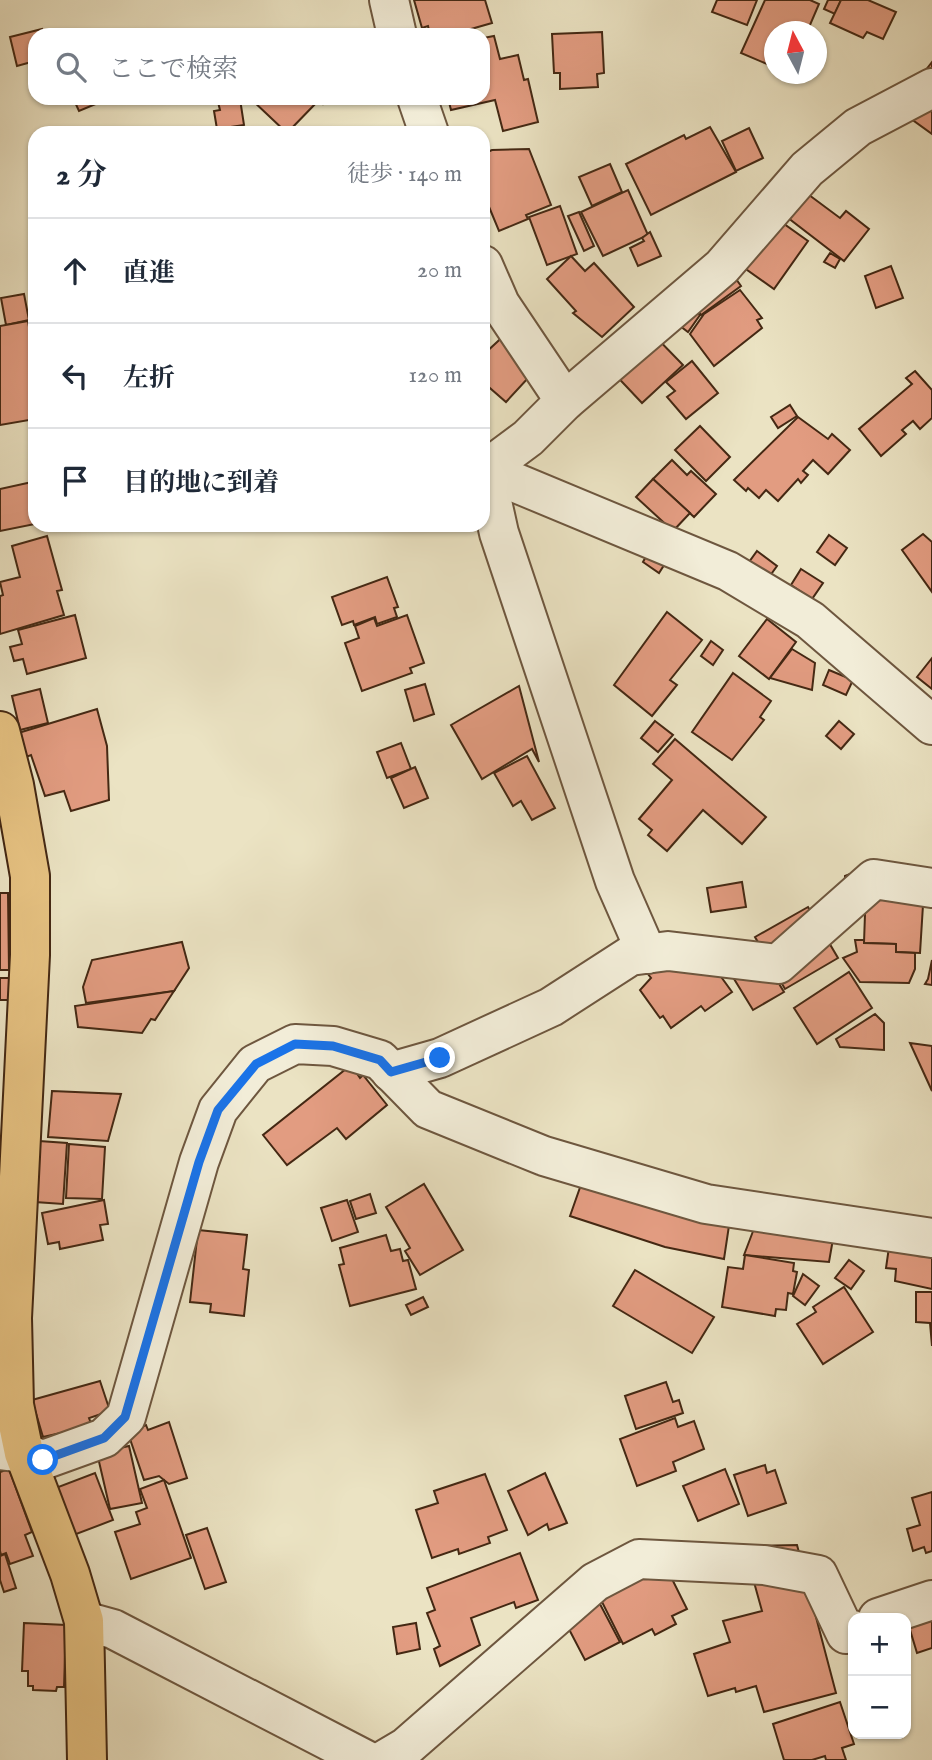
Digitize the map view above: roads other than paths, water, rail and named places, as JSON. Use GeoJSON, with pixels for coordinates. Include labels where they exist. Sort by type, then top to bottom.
{"type":"FeatureCollection","features":[{"type":"Feature","properties":{"kind":"main road"},"geometry":{"type":"LineString","coordinates":[[0,730],[14,785],[30,876],[30,955],[12,1318],[12,1451],[70,1574],[84,1621],[87,1760]]}},
{"type":"Feature","properties":{"kind":"street"},"geometry":{"type":"LineString","coordinates":[[389,0],[395,28]]}},
{"type":"Feature","properties":{"kind":"street"},"geometry":{"type":"LineString","coordinates":[[490,466],[528,438],[565,401],[722,268],[807,169],[858,127],[932,88]]}},
{"type":"Feature","properties":{"kind":"street"},"geometry":{"type":"LineString","coordinates":[[419,105],[427,126]]}},
{"type":"Feature","properties":{"kind":"street"},"geometry":{"type":"LineString","coordinates":[[490,281],[500,304],[565,401]]}},
{"type":"Feature","properties":{"kind":"street"},"geometry":{"type":"LineString","coordinates":[[490,472],[728,570],[810,620],[932,725]]}},
{"type":"Feature","properties":{"kind":"street"},"geometry":{"type":"LineString","coordinates":[[490,492],[499,533],[615,881],[648,954]]}},
{"type":"Feature","properties":{"kind":"street"},"geometry":{"type":"LineString","coordinates":[[391,1072],[440,1058],[538,1013],[630,956],[668,951],[778,964],[873,879],[932,888]]}},
{"type":"Feature","properties":{"kind":"street"},"geometry":{"type":"LineString","coordinates":[[12,1451],[43,1460],[104,1438],[125,1417],[199,1162],[218,1110],[256,1064],[295,1044],[333,1046],[380,1060],[428,1109],[544,1156],[705,1204],[932,1238]]}},
{"type":"Feature","properties":{"kind":"street"},"geometry":{"type":"LineString","coordinates":[[384,1760],[406,1747],[595,1582],[639,1559],[764,1565],[818,1575],[846,1634],[848,1633]]}},
{"type":"Feature","properties":{"kind":"street"},"geometry":{"type":"LineString","coordinates":[[893,1613],[932,1600]]}},
{"type":"Feature","properties":{"kind":"street"},"geometry":{"type":"LineString","coordinates":[[84,1621],[113,1629],[366,1760]]}}]}
